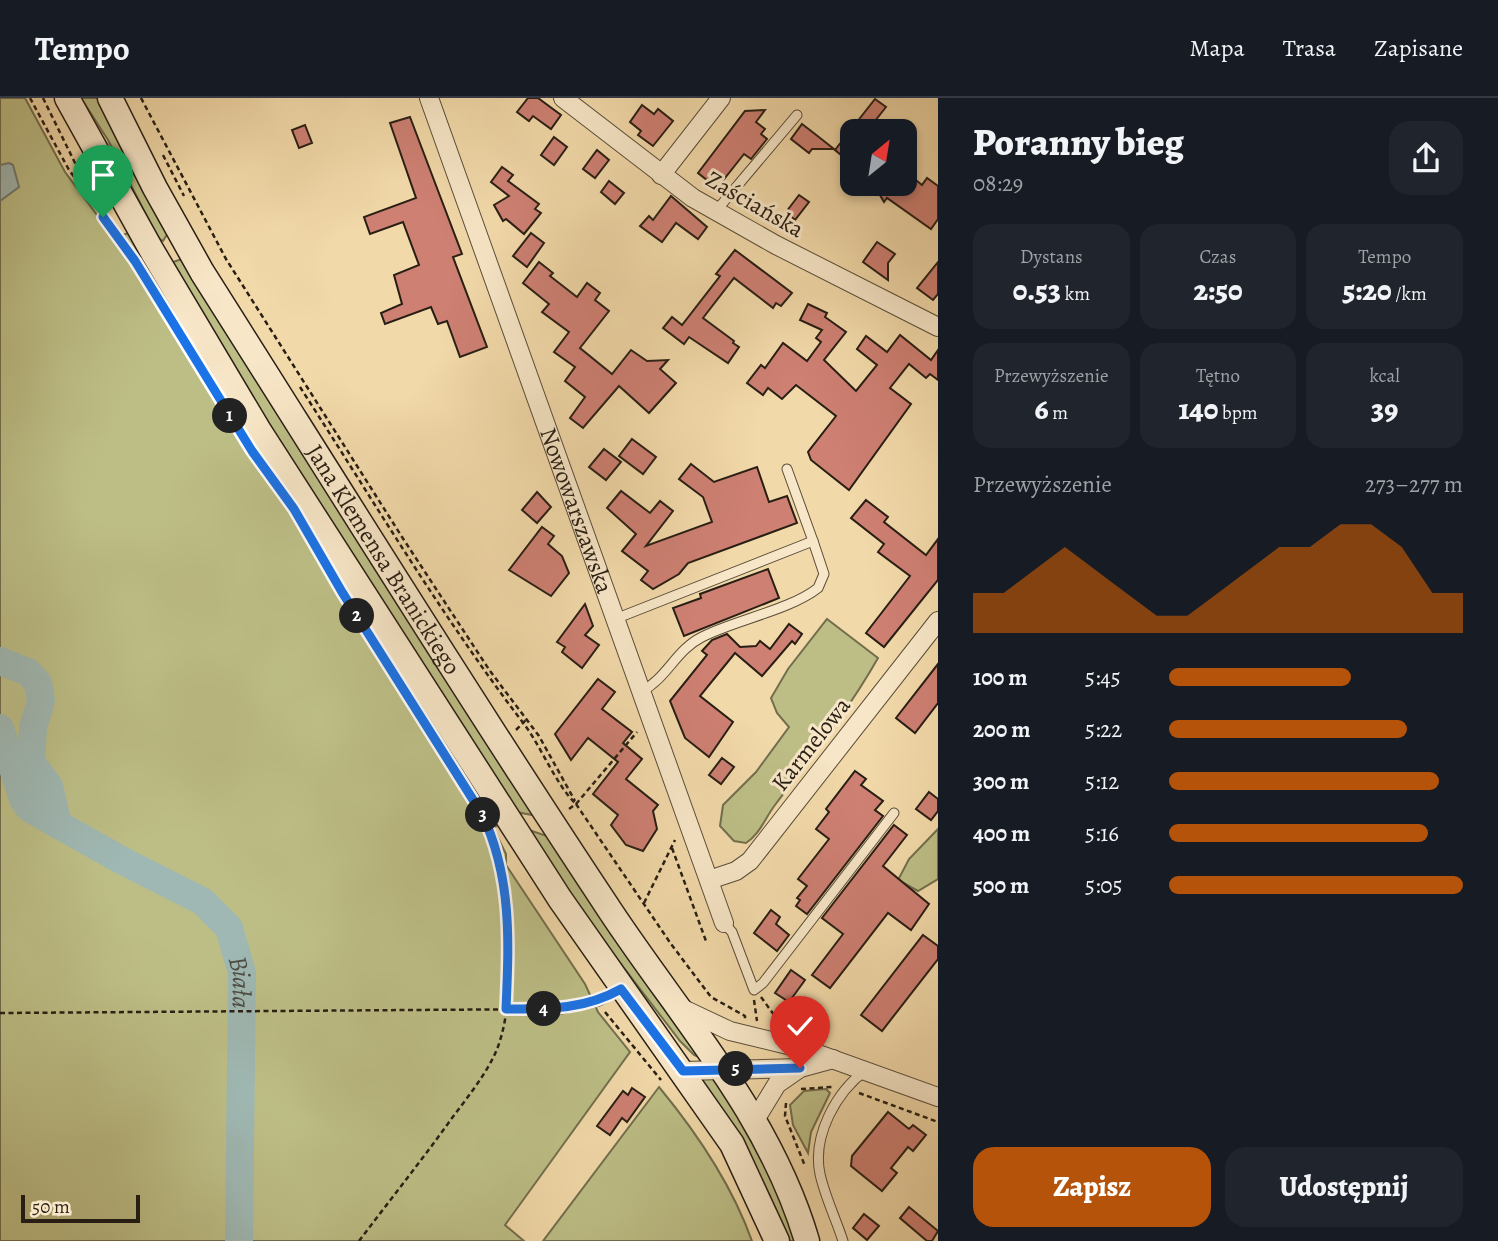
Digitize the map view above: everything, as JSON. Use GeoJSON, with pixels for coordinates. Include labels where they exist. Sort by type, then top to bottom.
{"type":"FeatureCollection","features":[{"type":"Feature","properties":{"kind":"main road","name":"Jana Klemensa Branickiego"},"geometry":{"type":"LineString","coordinates":[[67,98],[152,251],[258,429],[610,995]]}},
{"type":"Feature","properties":{"kind":"main road","name":"Jana Klemensa Branickiego"},"geometry":{"type":"LineString","coordinates":[[110,98],[180,234],[552,821],[619,924],[679,1007]]}},
{"type":"Feature","properties":{"kind":"main road"},"geometry":{"type":"LineString","coordinates":[[152,251],[162,256],[173,254],[180,245],[180,234]]}},
{"type":"Feature","properties":{"kind":"main road"},"geometry":{"type":"LineString","coordinates":[[610,995],[673,1077],[732,1144],[777,1241]]}},
{"type":"Feature","properties":{"kind":"main road"},"geometry":{"type":"LineString","coordinates":[[679,1007],[725,1070],[755,1119],[785,1180],[807,1241]]}},
{"type":"Feature","properties":{"kind":"street","name":"Nowowarszawska"},"geometry":{"type":"LineString","coordinates":[[429,98],[724,923]]}},
{"type":"Feature","properties":{"kind":"street","name":"Zaściańska"},"geometry":{"type":"LineString","coordinates":[[563,98],[661,175],[716,211],[938,327]]}},
{"type":"Feature","properties":{"kind":"street"},"geometry":{"type":"LineString","coordinates":[[661,175],[721,98]]}},
{"type":"Feature","properties":{"kind":"street","name":"Karmelowa"},"geometry":{"type":"LineString","coordinates":[[709,880],[736,871],[750,861],[938,621]]}},
{"type":"Feature","properties":{"kind":"street"},"geometry":{"type":"LineString","coordinates":[[679,1007],[730,1031],[804,1049],[867,1069],[938,1097]]}},
{"type":"Feature","properties":{"kind":"street"},"geometry":{"type":"LineString","coordinates":[[673,1077],[725,1070],[800,1068],[833,1059]]}},
{"type":"Feature","properties":{"kind":"street"},"geometry":{"type":"LineString","coordinates":[[755,1119],[777,1084],[800,1068]]}},
{"type":"Feature","properties":{"kind":"lane"},"geometry":{"type":"LineString","coordinates":[[716,211],[797,115]]}},
{"type":"Feature","properties":{"kind":"lane"},"geometry":{"type":"LineString","coordinates":[[642,691],[656,684],[684,648],[702,637],[818,588],[824,574],[787,469]]}},
{"type":"Feature","properties":{"kind":"lane"},"geometry":{"type":"LineString","coordinates":[[615,619],[813,541]]}},
{"type":"Feature","properties":{"kind":"lane"},"geometry":{"type":"LineString","coordinates":[[724,923],[732,932],[754,990],[763,983],[894,813]]}},
{"type":"Feature","properties":{"kind":"lane"},"geometry":{"type":"LineString","coordinates":[[561,1009],[610,995]]}},
{"type":"Feature","properties":{"kind":"lane"},"geometry":{"type":"LineString","coordinates":[[844,1241],[820,1174],[818,1152],[823,1132],[841,1096],[867,1069]]}},
{"type":"Feature","properties":{"kind":"path"},"geometry":{"type":"LineString","coordinates":[[30,98],[69,170],[126,246]]}},
{"type":"Feature","properties":{"kind":"path"},"geometry":{"type":"LineString","coordinates":[[43,98],[77,167],[116,222]]}},
{"type":"Feature","properties":{"kind":"path"},"geometry":{"type":"LineString","coordinates":[[135,98],[138,106]]}},
{"type":"Feature","properties":{"kind":"path"},"geometry":{"type":"LineString","coordinates":[[141,98],[226,259],[402,537],[490,671],[527,719],[560,771],[576,804]]}},
{"type":"Feature","properties":{"kind":"path"},"geometry":{"type":"LineString","coordinates":[[159,148],[189,204]]}},
{"type":"Feature","properties":{"kind":"path"},"geometry":{"type":"LineString","coordinates":[[215,251],[398,540],[486,674],[545,754],[566,794],[576,804]]}},
{"type":"Feature","properties":{"kind":"path"},"geometry":{"type":"LineString","coordinates":[[521,736],[516,728],[527,719]]}},
{"type":"Feature","properties":{"kind":"path"},"geometry":{"type":"LineString","coordinates":[[576,804],[641,727]]}},
{"type":"Feature","properties":{"kind":"path"},"geometry":{"type":"LineString","coordinates":[[568,810],[571,815],[581,811]]}},
{"type":"Feature","properties":{"kind":"path"},"geometry":{"type":"LineString","coordinates":[[359,1241],[481,1078],[499,1043],[506,1009],[509,910],[487,823]]}},
{"type":"Feature","properties":{"kind":"path"},"geometry":{"type":"LineString","coordinates":[[644,903],[678,834]]}},
{"type":"Feature","properties":{"kind":"path"},"geometry":{"type":"LineString","coordinates":[[672,848],[706,941]]}},
{"type":"Feature","properties":{"kind":"path"},"geometry":{"type":"LineString","coordinates":[[754,990],[757,1021]]}},
{"type":"Feature","properties":{"kind":"path"},"geometry":{"type":"LineString","coordinates":[[754,990],[782,1027]]}},
{"type":"Feature","properties":{"kind":"path"},"geometry":{"type":"LineString","coordinates":[[610,995],[603,1010],[673,1077]]}},
{"type":"Feature","properties":{"kind":"path"},"geometry":{"type":"LineString","coordinates":[[0,1013],[561,1009]]}},
{"type":"Feature","properties":{"kind":"path"},"geometry":{"type":"LineString","coordinates":[[787,1100],[785,1116],[802,1153]]}},
{"type":"Feature","properties":{"kind":"green space"},"geometry":{"type":"Polygon","coordinates":[[[0,98],[25,98],[65,172],[123,250],[261,472],[291,512],[339,595],[479,817],[500,880],[507,880],[496,834],[506,854],[506,865],[585,984],[598,1012],[630,1052],[505,1225],[524,1241],[0,1241],[0,98]]]}},
{"type":"Feature","properties":{"kind":"green space"},"geometry":{"type":"Polygon","coordinates":[[[81,98],[99,98],[168,233],[163,241],[158,238],[108,140],[81,98]]]}},
{"type":"Feature","properties":{"kind":"green space"},"geometry":{"type":"Polygon","coordinates":[[[128,233],[269,469],[123,235],[128,233]]]}},
{"type":"Feature","properties":{"kind":"green space"},"geometry":{"type":"Polygon","coordinates":[[[182,259],[538,816],[516,812],[269,431],[170,263],[182,259]]]}},
{"type":"Feature","properties":{"kind":"green space"},"geometry":{"type":"Polygon","coordinates":[[[306,518],[499,824],[495,827],[345,588],[306,518]]]}},
{"type":"Feature","properties":{"kind":"green space"},"geometry":{"type":"Polygon","coordinates":[[[827,619],[878,658],[842,715],[759,830],[746,843],[734,841],[720,826],[723,805],[756,772],[789,727],[777,713],[771,698],[788,669],[827,619]]]}},
{"type":"Feature","properties":{"kind":"green space"},"geometry":{"type":"Polygon","coordinates":[[[526,829],[547,836],[707,1061],[694,1055],[680,1041],[565,891],[526,829]]]}},
{"type":"Feature","properties":{"kind":"green space"},"geometry":{"type":"Polygon","coordinates":[[[938,829],[938,879],[918,891],[898,880],[909,859],[938,829]]]}},
{"type":"Feature","properties":{"kind":"green space"},"geometry":{"type":"Polygon","coordinates":[[[696,1074],[717,1078],[776,1187],[796,1241],[787,1241],[696,1074]]]}},
{"type":"Feature","properties":{"kind":"green space"},"geometry":{"type":"Polygon","coordinates":[[[659,1087],[712,1160],[744,1220],[752,1241],[543,1241],[659,1087]]]}},
{"type":"Feature","properties":{"kind":"green space"},"geometry":{"type":"Polygon","coordinates":[[[826,1089],[830,1093],[811,1132],[808,1153],[793,1125],[790,1105],[804,1091],[826,1089]]]}},
{"type":"Feature","properties":{"kind":"water"},"geometry":{"type":"Polygon","coordinates":[[[0,165],[13,165],[19,187],[0,201],[0,165]]]}},
{"type":"Feature","properties":{"kind":"building"},"geometry":{"type":"Polygon","coordinates":[[[528,98],[538,98],[561,115],[551,129],[533,116],[529,121],[517,112],[528,98]]]}},
{"type":"Feature","properties":{"kind":"building"},"geometry":{"type":"Polygon","coordinates":[[[875,99],[886,107],[876,119],[859,119],[875,99]]]}},
{"type":"Feature","properties":{"kind":"building"},"geometry":{"type":"Polygon","coordinates":[[[642,105],[654,114],[658,109],[673,121],[653,146],[638,135],[641,131],[630,122],[642,105]]]}},
{"type":"Feature","properties":{"kind":"building"},"geometry":{"type":"Polygon","coordinates":[[[765,110],[756,122],[765,129],[761,134],[767,139],[751,159],[744,154],[717,188],[698,173],[745,111],[765,110]]]}},
{"type":"Feature","properties":{"kind":"building"},"geometry":{"type":"Polygon","coordinates":[[[410,117],[462,254],[453,257],[487,347],[460,357],[447,321],[438,324],[431,307],[385,324],[381,313],[402,304],[394,275],[419,265],[403,222],[370,234],[364,217],[416,198],[390,123],[410,117]]]}},
{"type":"Feature","properties":{"kind":"building"},"geometry":{"type":"Polygon","coordinates":[[[802,124],[834,149],[812,149],[809,153],[791,139],[802,124]]]}},
{"type":"Feature","properties":{"kind":"building"},"geometry":{"type":"Polygon","coordinates":[[[305,125],[312,143],[299,148],[292,130],[305,125]]]}},
{"type":"Feature","properties":{"kind":"building"},"geometry":{"type":"Polygon","coordinates":[[[554,137],[567,147],[554,165],[541,155],[554,137]]]}},
{"type":"Feature","properties":{"kind":"building"},"geometry":{"type":"Polygon","coordinates":[[[597,150],[609,160],[595,178],[583,169],[597,150]]]}},
{"type":"Feature","properties":{"kind":"building"},"geometry":{"type":"Polygon","coordinates":[[[502,167],[513,175],[508,181],[539,204],[535,209],[541,213],[524,234],[506,219],[503,221],[494,205],[509,196],[491,182],[502,167]]]}},
{"type":"Feature","properties":{"kind":"building"},"geometry":{"type":"Polygon","coordinates":[[[927,178],[938,186],[938,219],[931,229],[887,198],[884,202],[880,196],[917,196],[917,181],[922,185],[927,178]]]}},
{"type":"Feature","properties":{"kind":"building"},"geometry":{"type":"Polygon","coordinates":[[[609,181],[624,193],[615,204],[601,192],[609,181]]]}},
{"type":"Feature","properties":{"kind":"building"},"geometry":{"type":"Polygon","coordinates":[[[799,195],[809,202],[795,220],[786,212],[799,195]]]}},
{"type":"Feature","properties":{"kind":"building"},"geometry":{"type":"Polygon","coordinates":[[[671,196],[707,227],[698,239],[676,223],[662,242],[640,226],[649,216],[653,220],[671,196]]]}},
{"type":"Feature","properties":{"kind":"building"},"geometry":{"type":"Polygon","coordinates":[[[531,233],[544,243],[527,267],[513,256],[531,233]]]}},
{"type":"Feature","properties":{"kind":"building"},"geometry":{"type":"Polygon","coordinates":[[[877,242],[895,254],[888,263],[888,280],[863,262],[877,242]]]}},
{"type":"Feature","properties":{"kind":"building"},"geometry":{"type":"Polygon","coordinates":[[[735,250],[792,293],[781,306],[776,303],[773,308],[734,278],[703,318],[739,347],[728,363],[689,337],[684,344],[663,328],[672,317],[682,325],[720,276],[716,274],[735,250]]]}},
{"type":"Feature","properties":{"kind":"building"},"geometry":{"type":"Polygon","coordinates":[[[539,262],[553,273],[550,276],[577,297],[587,283],[600,293],[595,300],[609,311],[580,348],[612,374],[631,350],[647,361],[668,360],[660,369],[676,383],[649,413],[619,386],[583,428],[570,418],[585,397],[565,381],[575,367],[554,352],[569,332],[542,312],[549,304],[523,283],[539,262]]]}},
{"type":"Feature","properties":{"kind":"building"},"geometry":{"type":"Polygon","coordinates":[[[938,262],[938,294],[933,300],[917,288],[938,262]]]}},
{"type":"Feature","properties":{"kind":"building"},"geometry":{"type":"Polygon","coordinates":[[[808,304],[827,313],[825,317],[846,332],[824,360],[856,391],[877,365],[857,349],[866,336],[887,352],[900,335],[931,360],[938,350],[938,380],[930,374],[926,378],[909,364],[890,388],[911,404],[849,490],[811,460],[808,452],[836,416],[796,385],[782,399],[768,388],[763,395],[747,383],[761,365],[765,368],[783,343],[807,361],[821,342],[816,338],[822,330],[800,320],[808,304]]]}},
{"type":"Feature","properties":{"kind":"building"},"geometry":{"type":"Polygon","coordinates":[[[632,439],[656,457],[643,474],[619,456],[632,439]]]}},
{"type":"Feature","properties":{"kind":"building"},"geometry":{"type":"Polygon","coordinates":[[[604,449],[621,462],[606,480],[589,467],[604,449]]]}},
{"type":"Feature","properties":{"kind":"building"},"geometry":{"type":"Polygon","coordinates":[[[691,464],[714,482],[757,467],[769,502],[787,496],[797,523],[688,563],[679,574],[653,589],[641,580],[648,571],[622,551],[636,534],[607,508],[621,491],[650,513],[660,501],[673,511],[646,546],[712,522],[703,497],[679,479],[691,464]]]}},
{"type":"Feature","properties":{"kind":"building"},"geometry":{"type":"Polygon","coordinates":[[[537,492],[551,507],[537,523],[522,510],[537,492]]]}},
{"type":"Feature","properties":{"kind":"building"},"geometry":{"type":"Polygon","coordinates":[[[866,500],[888,517],[884,522],[926,555],[938,539],[938,580],[884,647],[866,633],[910,576],[878,552],[884,544],[851,518],[866,500]]]}},
{"type":"Feature","properties":{"kind":"building"},"geometry":{"type":"Polygon","coordinates":[[[542,527],[554,536],[548,544],[562,556],[569,573],[551,596],[509,570],[542,527]]]}},
{"type":"Feature","properties":{"kind":"building"},"geometry":{"type":"Polygon","coordinates":[[[768,569],[779,598],[684,636],[673,608],[701,598],[700,594],[768,569]]]}},
{"type":"Feature","properties":{"kind":"building"},"geometry":{"type":"Polygon","coordinates":[[[585,604],[593,626],[585,635],[599,645],[582,668],[562,652],[565,647],[557,642],[585,604]]]}},
{"type":"Feature","properties":{"kind":"building"},"geometry":{"type":"Polygon","coordinates":[[[789,624],[802,634],[795,644],[792,641],[762,676],[735,653],[700,696],[733,722],[709,757],[685,738],[670,701],[707,655],[702,651],[712,640],[727,634],[740,647],[756,646],[760,641],[770,649],[789,624]]]}},
{"type":"Feature","properties":{"kind":"building"},"geometry":{"type":"Polygon","coordinates":[[[938,664],[938,703],[915,733],[896,718],[938,664]]]}},
{"type":"Feature","properties":{"kind":"building"},"geometry":{"type":"Polygon","coordinates":[[[598,679],[615,692],[602,709],[632,732],[623,743],[642,759],[626,779],[658,805],[653,811],[657,829],[643,851],[626,845],[611,825],[618,815],[593,794],[618,762],[588,738],[571,760],[555,734],[598,679]]]}},
{"type":"Feature","properties":{"kind":"building"},"geometry":{"type":"Polygon","coordinates":[[[722,758],[734,767],[721,784],[709,775],[722,758]]]}},
{"type":"Feature","properties":{"kind":"building"},"geometry":{"type":"Polygon","coordinates":[[[855,771],[866,779],[861,785],[883,801],[875,810],[883,816],[807,914],[796,906],[800,900],[797,898],[807,886],[798,879],[829,839],[816,829],[829,812],[826,809],[855,771]]]}},
{"type":"Feature","properties":{"kind":"building"},"geometry":{"type":"Polygon","coordinates":[[[929,792],[938,799],[938,811],[931,820],[916,809],[929,792]]]}},
{"type":"Feature","properties":{"kind":"building"},"geometry":{"type":"Polygon","coordinates":[[[894,825],[907,835],[883,866],[929,904],[911,930],[888,913],[830,988],[812,975],[843,934],[822,918],[894,825]]]}},
{"type":"Feature","properties":{"kind":"building"},"geometry":{"type":"Polygon","coordinates":[[[771,910],[780,917],[776,924],[789,935],[777,951],[754,933],[771,910]]]}},
{"type":"Feature","properties":{"kind":"building"},"geometry":{"type":"Polygon","coordinates":[[[923,935],[938,946],[938,959],[882,1031],[861,1015],[923,935]]]}},
{"type":"Feature","properties":{"kind":"building"},"geometry":{"type":"Polygon","coordinates":[[[791,970],[805,980],[789,1002],[775,993],[791,970]]]}},
{"type":"Feature","properties":{"kind":"building"},"geometry":{"type":"Polygon","coordinates":[[[632,1088],[645,1097],[627,1122],[622,1118],[610,1135],[597,1126],[623,1091],[628,1095],[632,1088]]]}},
{"type":"Feature","properties":{"kind":"building"},"geometry":{"type":"Polygon","coordinates":[[[888,1112],[909,1129],[913,1125],[926,1135],[913,1151],[908,1147],[891,1168],[897,1173],[882,1191],[851,1166],[852,1156],[888,1112]]]}},
{"type":"Feature","properties":{"kind":"building"},"geometry":{"type":"Polygon","coordinates":[[[909,1207],[938,1231],[932,1241],[927,1241],[900,1218],[909,1207]]]}},
{"type":"Feature","properties":{"kind":"building"},"geometry":{"type":"Polygon","coordinates":[[[864,1214],[879,1226],[867,1240],[853,1228],[864,1214]]]}},
{"type":"Feature","properties":{"kind":"waterway","name":"Biała"},"geometry":{"type":"LineString","coordinates":[[0,661],[28,672],[38,683],[41,700],[33,728],[31,762],[49,786],[58,825]]}},
{"type":"Feature","properties":{"kind":"waterway","name":"Biała"},"geometry":{"type":"LineString","coordinates":[[0,728],[23,799],[29,808],[121,860],[202,901],[229,928],[242,973],[239,1241]]}},
{"type":"Feature","properties":{"kind":"waterway"},"geometry":{"type":"LineString","coordinates":[[0,759],[11,757]]}},
{"type":"Feature","properties":{"kind":"route"},"geometry":{"type":"LineString","coordinates":[[103,217],[126,246],[252,451],[294,509],[342,592],[482,814],[497,854],[509,910],[506,1009],[561,1009],[600,1001],[621,989],[683,1071],[800,1068]]}}]}
